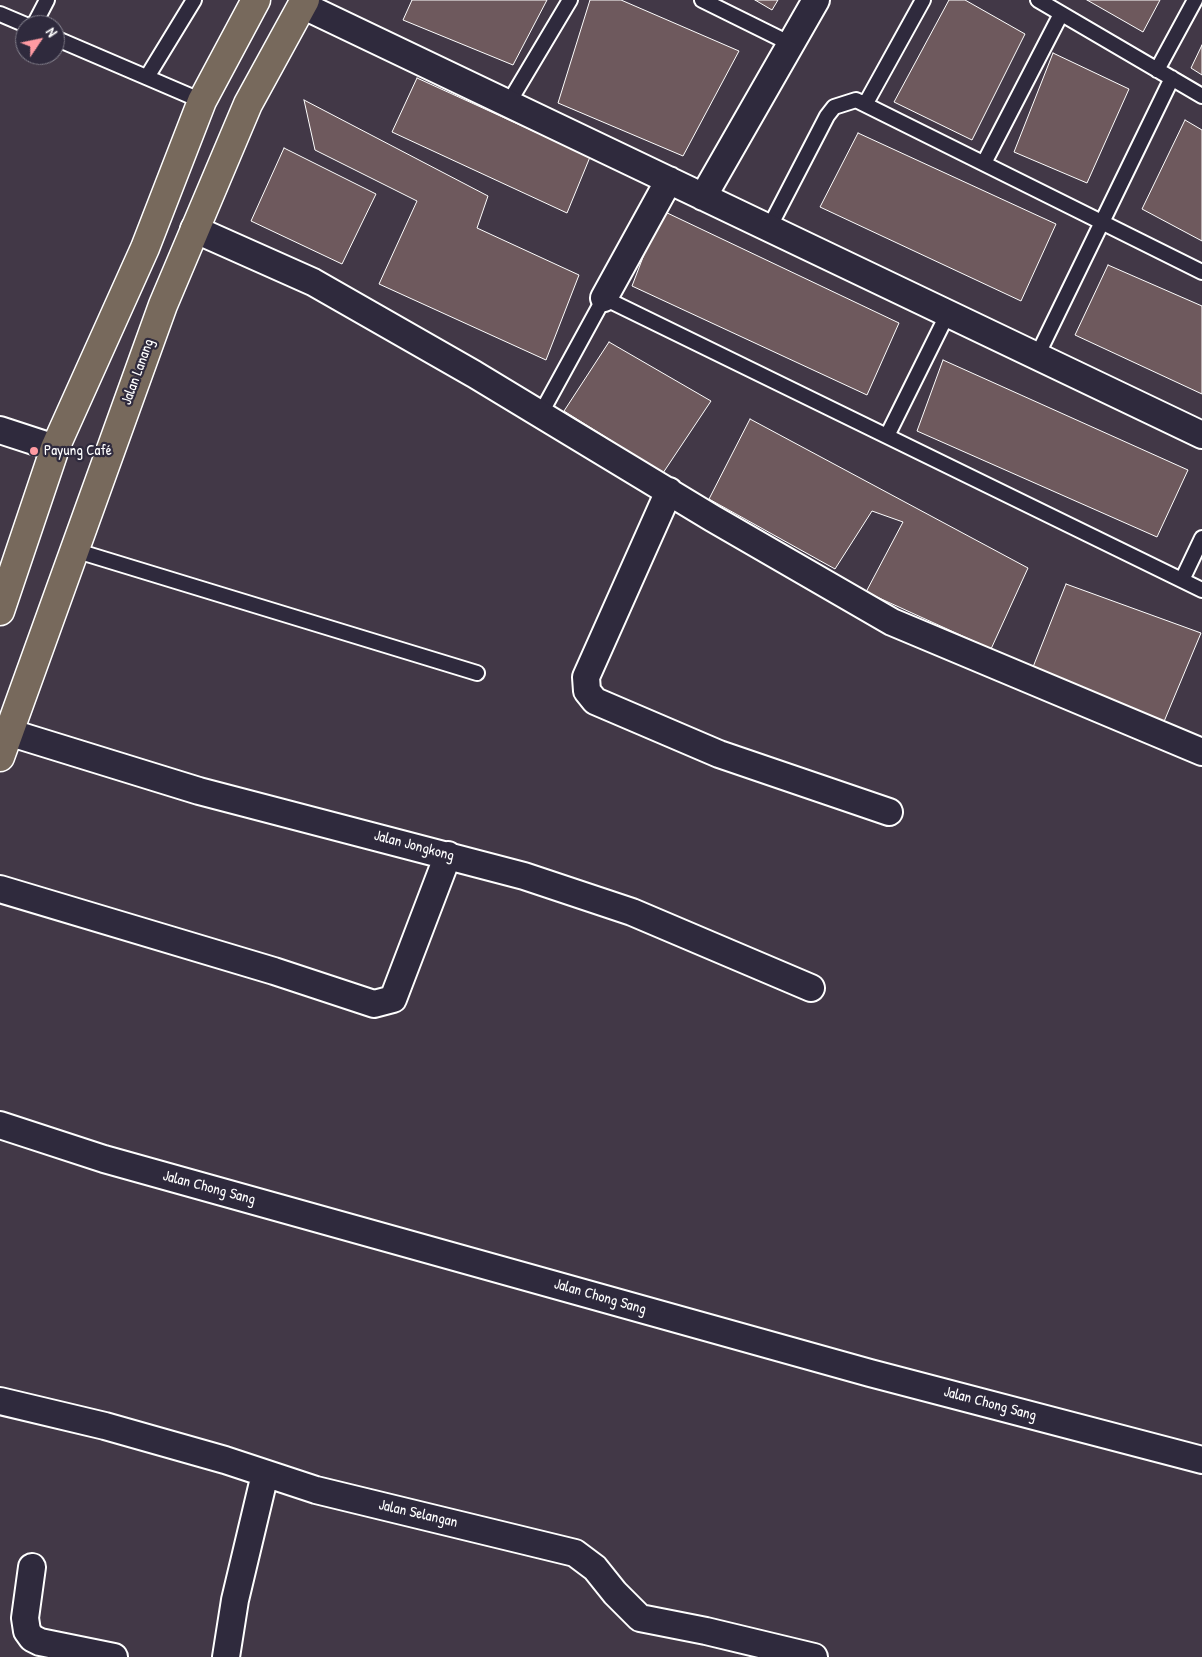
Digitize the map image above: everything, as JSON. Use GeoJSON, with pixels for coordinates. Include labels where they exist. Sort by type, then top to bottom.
{"type":"FeatureCollection","features":[{"type":"Feature","properties":{"kind":"main road"},"geometry":{"type":"LineString","coordinates":[[0,611],[55,448],[145,248],[202,101],[256,0]]}},
{"type":"Feature","properties":{"kind":"main road","name":"Jalan Lanang"},"geometry":{"type":"LineString","coordinates":[[4,745],[163,305],[248,104],[304,3]]}},
{"type":"Feature","properties":{"kind":"street"},"geometry":{"type":"LineString","coordinates":[[704,197],[816,0]]}},
{"type":"Feature","properties":{"kind":"street"},"geometry":{"type":"LineString","coordinates":[[304,3],[508,104],[1202,434]]}},
{"type":"Feature","properties":{"kind":"street"},"geometry":{"type":"LineString","coordinates":[[604,298],[669,180]]}},
{"type":"Feature","properties":{"kind":"street"},"geometry":{"type":"LineString","coordinates":[[194,229],[313,282],[474,374],[540,415],[892,622],[1202,752]]}},
{"type":"Feature","properties":{"kind":"street"},"geometry":{"type":"LineString","coordinates":[[0,430],[55,448]]}},
{"type":"Feature","properties":{"kind":"street"},"geometry":{"type":"LineString","coordinates":[[669,491],[586,677],[587,691],[595,701],[719,754],[889,812]]}},
{"type":"Feature","properties":{"kind":"street","name":"Jalan Jongkong"},"geometry":{"type":"LineString","coordinates":[[4,745],[199,791],[524,876],[632,912],[811,988]]}},
{"type":"Feature","properties":{"kind":"street"},"geometry":{"type":"LineString","coordinates":[[0,889],[274,970],[374,1004],[393,999],[448,855]]}},
{"type":"Feature","properties":{"kind":"street","name":"Jalan Chong Sang"},"geometry":{"type":"LineString","coordinates":[[0,1125],[104,1160],[870,1373],[1202,1460]]}},
{"type":"Feature","properties":{"kind":"street","name":"Jalan Selangan"},"geometry":{"type":"LineString","coordinates":[[0,1401],[105,1426],[225,1460],[316,1490],[576,1553],[595,1568],[615,1593],[640,1618],[706,1630],[814,1657]]}},
{"type":"Feature","properties":{"kind":"street"},"geometry":{"type":"LineString","coordinates":[[226,1657],[235,1600],[265,1474]]}},
{"type":"Feature","properties":{"kind":"street"},"geometry":{"type":"LineString","coordinates":[[32,1567],[25,1618],[27,1631],[32,1638],[40,1642],[114,1657]]}},
{"type":"Feature","properties":{"kind":"lane"},"geometry":{"type":"LineString","coordinates":[[39,15],[47,0]]}},
{"type":"Feature","properties":{"kind":"lane"},"geometry":{"type":"LineString","coordinates":[[147,77],[194,0]]}},
{"type":"Feature","properties":{"kind":"lane"},"geometry":{"type":"LineString","coordinates":[[508,104],[570,0]]}},
{"type":"Feature","properties":{"kind":"lane"},"geometry":{"type":"LineString","coordinates":[[702,0],[791,44]]}},
{"type":"Feature","properties":{"kind":"lane"},"geometry":{"type":"LineString","coordinates":[[866,103],[922,0]]}},
{"type":"Feature","properties":{"kind":"lane"},"geometry":{"type":"LineString","coordinates":[[1038,0],[1202,96]]}},
{"type":"Feature","properties":{"kind":"lane"},"geometry":{"type":"LineString","coordinates":[[1157,70],[1195,0]]}},
{"type":"Feature","properties":{"kind":"lane"},"geometry":{"type":"LineString","coordinates":[[984,163],[1061,14]]}},
{"type":"Feature","properties":{"kind":"lane"},"geometry":{"type":"LineString","coordinates":[[1,17],[15,21]]}},
{"type":"Feature","properties":{"kind":"lane"},"geometry":{"type":"LineString","coordinates":[[65,42],[202,101]]}},
{"type":"Feature","properties":{"kind":"lane"},"geometry":{"type":"LineString","coordinates":[[1037,356],[1172,78]]}},
{"type":"Feature","properties":{"kind":"lane"},"geometry":{"type":"LineString","coordinates":[[768,228],[834,107],[856,100],[866,103],[1202,272]]}},
{"type":"Feature","properties":{"kind":"lane"},"geometry":{"type":"LineString","coordinates":[[540,415],[604,298],[1202,590]]}},
{"type":"Feature","properties":{"kind":"lane"},"geometry":{"type":"LineString","coordinates":[[886,436],[948,314]]}},
{"type":"Feature","properties":{"kind":"lane"},"geometry":{"type":"LineString","coordinates":[[1182,580],[1202,538]]}},
{"type":"Feature","properties":{"kind":"lane"},"geometry":{"type":"LineString","coordinates":[[74,550],[477,673]]}},
{"type":"Feature","properties":{"kind":"building"},"geometry":{"type":"Polygon","coordinates":[[[412,0],[547,0],[513,65],[403,20],[412,0]]]}},
{"type":"Feature","properties":{"kind":"building"},"geometry":{"type":"Polygon","coordinates":[[[590,0],[621,0],[739,51],[683,156],[558,103],[590,0]]]}},
{"type":"Feature","properties":{"kind":"building"},"geometry":{"type":"Polygon","coordinates":[[[755,0],[778,0],[772,10],[755,0]]]}},
{"type":"Feature","properties":{"kind":"building"},"geometry":{"type":"Polygon","coordinates":[[[949,0],[965,0],[1025,34],[972,140],[894,102],[949,0]]]}},
{"type":"Feature","properties":{"kind":"building"},"geometry":{"type":"Polygon","coordinates":[[[1087,0],[1160,0],[1143,32],[1087,0]]]}},
{"type":"Feature","properties":{"kind":"building"},"geometry":{"type":"Polygon","coordinates":[[[1202,45],[1202,75],[1191,68],[1202,45]]]}},
{"type":"Feature","properties":{"kind":"building"},"geometry":{"type":"Polygon","coordinates":[[[1053,53],[1129,89],[1087,183],[1014,152],[1053,53]]]}},
{"type":"Feature","properties":{"kind":"building"},"geometry":{"type":"Polygon","coordinates":[[[417,78],[590,157],[567,213],[392,132],[417,78]]]}},
{"type":"Feature","properties":{"kind":"building"},"geometry":{"type":"Polygon","coordinates":[[[304,100],[488,196],[477,228],[579,275],[546,360],[379,284],[417,201],[315,150],[304,100]]]}},
{"type":"Feature","properties":{"kind":"building"},"geometry":{"type":"Polygon","coordinates":[[[1185,120],[1202,130],[1202,241],[1142,209],[1185,120]]]}},
{"type":"Feature","properties":{"kind":"building"},"geometry":{"type":"Polygon","coordinates":[[[858,133],[1056,224],[1021,301],[820,207],[858,133]]]}},
{"type":"Feature","properties":{"kind":"building"},"geometry":{"type":"Polygon","coordinates":[[[284,148],[376,194],[342,264],[251,221],[284,148]]]}},
{"type":"Feature","properties":{"kind":"building"},"geometry":{"type":"Polygon","coordinates":[[[661,210],[899,323],[867,395],[632,286],[661,210]]]}},
{"type":"Feature","properties":{"kind":"building"},"geometry":{"type":"Polygon","coordinates":[[[1108,265],[1202,306],[1202,394],[1075,335],[1108,265]]]}},
{"type":"Feature","properties":{"kind":"building"},"geometry":{"type":"Polygon","coordinates":[[[609,342],[711,401],[663,473],[564,411],[609,342]]]}},
{"type":"Feature","properties":{"kind":"building"},"geometry":{"type":"Polygon","coordinates":[[[943,360],[1188,470],[1157,537],[917,431],[943,360]]]}},
{"type":"Feature","properties":{"kind":"building"},"geometry":{"type":"Polygon","coordinates":[[[750,419],[1028,568],[991,649],[866,592],[903,522],[872,511],[835,569],[709,499],[750,419]]]}},
{"type":"Feature","properties":{"kind":"building"},"geometry":{"type":"Polygon","coordinates":[[[1066,584],[1201,633],[1163,724],[1033,667],[1066,584]]]}},
{"type":"Feature","properties":{"kind":"place","name":"Payung Café"},"geometry":{"type":"Point","coordinates":[34,451]}}]}
